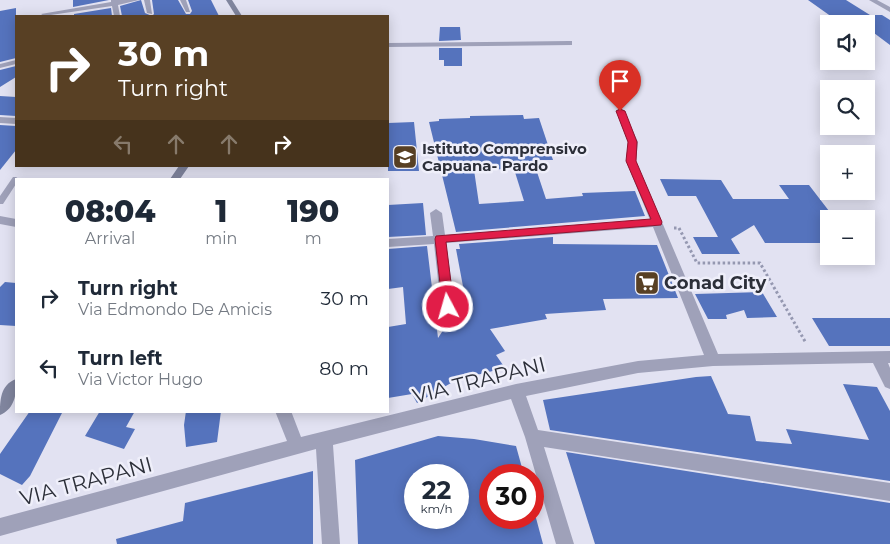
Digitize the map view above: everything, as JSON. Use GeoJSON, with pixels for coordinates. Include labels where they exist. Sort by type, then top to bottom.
{"type":"FeatureCollection","features":[{"type":"Feature","properties":{"kind":"street"},"geometry":{"type":"LineString","coordinates":[[78,0],[78,9]]}},
{"type":"Feature","properties":{"kind":"street"},"geometry":{"type":"LineString","coordinates":[[44,14],[136,0]]}},
{"type":"Feature","properties":{"kind":"street"},"geometry":{"type":"LineString","coordinates":[[147,0],[150,13]]}},
{"type":"Feature","properties":{"kind":"street"},"geometry":{"type":"LineString","coordinates":[[183,0],[188,11]]}},
{"type":"Feature","properties":{"kind":"street"},"geometry":{"type":"LineString","coordinates":[[229,0],[237,15]]}},
{"type":"Feature","properties":{"kind":"street"},"geometry":{"type":"LineString","coordinates":[[872,0],[890,10]]}},
{"type":"Feature","properties":{"kind":"street"},"geometry":{"type":"LineString","coordinates":[[115,2],[117,15]]}},
{"type":"Feature","properties":{"kind":"street"},"geometry":{"type":"LineString","coordinates":[[389,45],[569,43]]}},
{"type":"Feature","properties":{"kind":"street"},"geometry":{"type":"LineString","coordinates":[[0,66],[15,62]]}},
{"type":"Feature","properties":{"kind":"street"},"geometry":{"type":"LineString","coordinates":[[620,111],[633,142],[631,161],[713,360]]}},
{"type":"Feature","properties":{"kind":"street"},"geometry":{"type":"LineString","coordinates":[[0,120],[15,121]]}},
{"type":"Feature","properties":{"kind":"street"},"geometry":{"type":"LineString","coordinates":[[176,178],[183,167]]}},
{"type":"Feature","properties":{"kind":"street"},"geometry":{"type":"LineString","coordinates":[[436,213],[448,307]]}},
{"type":"Feature","properties":{"kind":"street"},"geometry":{"type":"LineString","coordinates":[[0,220],[15,223]]}},
{"type":"Feature","properties":{"kind":"street"},"geometry":{"type":"LineString","coordinates":[[389,243],[658,225]]}},
{"type":"Feature","properties":{"kind":"street"},"geometry":{"type":"LineString","coordinates":[[883,356],[890,382]]}},
{"type":"Feature","properties":{"kind":"street","name":"VIA TRAPANI"},"geometry":{"type":"LineString","coordinates":[[0,527],[297,446],[516,391],[638,367],[713,360],[883,356]]}},
{"type":"Feature","properties":{"kind":"street"},"geometry":{"type":"LineString","coordinates":[[0,408],[15,387]]}},
{"type":"Feature","properties":{"kind":"street"},"geometry":{"type":"LineString","coordinates":[[516,391],[533,437],[565,544]]}},
{"type":"Feature","properties":{"kind":"street"},"geometry":{"type":"LineString","coordinates":[[284,413],[297,446]]}},
{"type":"Feature","properties":{"kind":"street"},"geometry":{"type":"LineString","coordinates":[[533,437],[890,492]]}},
{"type":"Feature","properties":{"kind":"street"},"geometry":{"type":"LineString","coordinates":[[324,440],[331,544]]}},
{"type":"Feature","properties":{"kind":"lane"},"geometry":{"type":"LineString","coordinates":[[0,202],[15,181]]}},
{"type":"Feature","properties":{"kind":"path"},"geometry":{"type":"LineString","coordinates":[[658,225],[679,228],[697,263],[760,264],[815,357]]}},
{"type":"Feature","properties":{"kind":"building"},"geometry":{"type":"Polygon","coordinates":[[[73,0],[109,0],[73,7],[73,0]]]}},
{"type":"Feature","properties":{"kind":"building"},"geometry":{"type":"Polygon","coordinates":[[[141,0],[145,13],[150,15],[122,15],[120,6],[141,0]]]}},
{"type":"Feature","properties":{"kind":"building"},"geometry":{"type":"Polygon","coordinates":[[[152,0],[178,0],[186,14],[190,14],[192,11],[188,0],[211,0],[218,15],[153,15],[152,0]]]}},
{"type":"Feature","properties":{"kind":"building"},"geometry":{"type":"Polygon","coordinates":[[[808,0],[846,0],[870,15],[829,15],[808,0]]]}},
{"type":"Feature","properties":{"kind":"building"},"geometry":{"type":"Polygon","coordinates":[[[16,8],[15,58],[0,62],[0,11],[16,8]]]}},
{"type":"Feature","properties":{"kind":"building"},"geometry":{"type":"Polygon","coordinates":[[[111,8],[112,15],[74,15],[111,8]]]}},
{"type":"Feature","properties":{"kind":"building"},"geometry":{"type":"Polygon","coordinates":[[[875,15],[882,15],[890,20],[890,45],[875,34],[875,15]]]}},
{"type":"Feature","properties":{"kind":"building"},"geometry":{"type":"Polygon","coordinates":[[[440,27],[460,27],[461,40],[439,41],[440,27]]]}},
{"type":"Feature","properties":{"kind":"building"},"geometry":{"type":"Polygon","coordinates":[[[439,48],[462,48],[462,66],[444,66],[444,60],[439,60],[439,48]]]}},
{"type":"Feature","properties":{"kind":"building"},"geometry":{"type":"Polygon","coordinates":[[[15,66],[15,78],[0,87],[0,70],[15,66]]]}},
{"type":"Feature","properties":{"kind":"building"},"geometry":{"type":"Polygon","coordinates":[[[0,96],[15,97],[15,116],[0,115],[0,96]]]}},
{"type":"Feature","properties":{"kind":"building"},"geometry":{"type":"Polygon","coordinates":[[[523,115],[524,119],[539,118],[553,160],[533,160],[546,199],[583,196],[582,193],[635,191],[645,216],[456,232],[429,122],[439,121],[439,119],[470,118],[470,116],[523,115]],[[514,169],[474,170],[479,204],[524,201],[514,169]]]}},
{"type":"Feature","properties":{"kind":"building"},"geometry":{"type":"Polygon","coordinates":[[[414,122],[419,171],[388,171],[389,123],[414,122]]]}},
{"type":"Feature","properties":{"kind":"building"},"geometry":{"type":"Polygon","coordinates":[[[0,125],[15,126],[15,151],[0,170],[0,125]]]}},
{"type":"Feature","properties":{"kind":"building"},"geometry":{"type":"Polygon","coordinates":[[[660,179],[721,180],[733,199],[789,199],[779,185],[809,185],[828,210],[820,210],[820,243],[765,243],[754,225],[731,239],[740,254],[702,254],[693,237],[718,237],[696,196],[668,196],[660,179]]]}},
{"type":"Feature","properties":{"kind":"building"},"geometry":{"type":"Polygon","coordinates":[[[423,203],[426,235],[389,237],[389,205],[423,203]]]}},
{"type":"Feature","properties":{"kind":"building"},"geometry":{"type":"Polygon","coordinates":[[[553,237],[553,244],[657,245],[678,298],[603,299],[606,310],[545,314],[547,319],[490,329],[505,351],[496,355],[505,368],[456,380],[417,403],[412,394],[389,398],[389,327],[406,324],[403,287],[389,289],[389,249],[427,246],[438,338],[465,297],[456,249],[460,249],[459,244],[553,237]]]}},
{"type":"Feature","properties":{"kind":"building"},"geometry":{"type":"Polygon","coordinates":[[[5,282],[15,283],[15,326],[0,325],[0,287],[5,282]]]}},
{"type":"Feature","properties":{"kind":"building"},"geometry":{"type":"Polygon","coordinates":[[[762,292],[777,317],[747,318],[744,310],[726,315],[727,319],[708,319],[695,294],[762,292]]]}},
{"type":"Feature","properties":{"kind":"building"},"geometry":{"type":"Polygon","coordinates":[[[812,318],[890,318],[890,346],[829,346],[812,318]]]}},
{"type":"Feature","properties":{"kind":"building"},"geometry":{"type":"Polygon","coordinates":[[[711,376],[728,414],[750,416],[756,441],[792,444],[786,429],[869,440],[843,384],[877,387],[890,411],[890,481],[550,430],[543,400],[711,376]]]}},
{"type":"Feature","properties":{"kind":"building"},"geometry":{"type":"Polygon","coordinates":[[[29,413],[62,413],[30,476],[22,485],[0,474],[0,454],[29,413]]]}},
{"type":"Feature","properties":{"kind":"building"},"geometry":{"type":"Polygon","coordinates":[[[99,413],[134,413],[126,427],[135,429],[124,449],[85,436],[99,413]]]}},
{"type":"Feature","properties":{"kind":"building"},"geometry":{"type":"Polygon","coordinates":[[[186,413],[221,413],[217,442],[186,447],[184,425],[186,413]]]}},
{"type":"Feature","properties":{"kind":"building"},"geometry":{"type":"Polygon","coordinates":[[[438,436],[474,439],[516,446],[521,464],[479,464],[479,529],[539,529],[543,544],[358,544],[355,460],[438,436]]]}},
{"type":"Feature","properties":{"kind":"building"},"geometry":{"type":"Polygon","coordinates":[[[566,452],[890,503],[890,544],[595,544],[566,452]]]}},
{"type":"Feature","properties":{"kind":"building"},"geometry":{"type":"Polygon","coordinates":[[[313,471],[313,544],[117,544],[116,539],[183,521],[185,503],[313,471]]]}},
{"type":"Feature","properties":{"kind":"place","name":"Istituto Comprensivo Capuana- Pardo"},"geometry":{"type":"Point","coordinates":[405,157]}},
{"type":"Feature","properties":{"kind":"place","name":"Conad City"},"geometry":{"type":"Point","coordinates":[647,283]}},
{"type":"Feature","properties":{"kind":"route"},"geometry":{"type":"LineString","coordinates":[[448,307],[440,239],[657,222],[631,161],[633,142],[620,111]]}}]}
